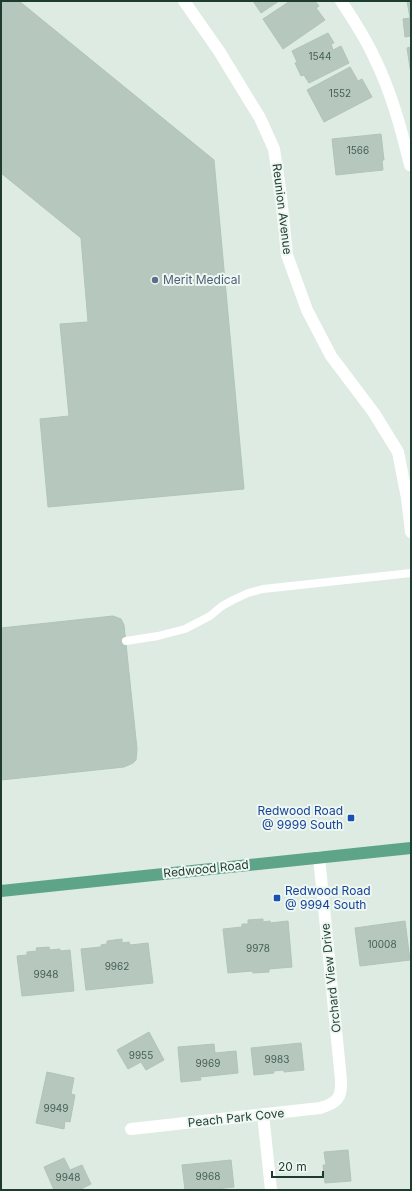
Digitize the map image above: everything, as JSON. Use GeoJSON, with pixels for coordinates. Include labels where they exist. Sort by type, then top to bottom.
{"type":"FeatureCollection","features":[{"type":"Feature","properties":{"kind":"main road","name":"Redwood Road"},"geometry":{"type":"LineString","coordinates":[[1,891],[411,848]]}},
{"type":"Feature","properties":{"kind":"street","name":"Reunion Avenue"},"geometry":{"type":"LineString","coordinates":[[184,1],[220,51],[260,118],[274,150],[281,196],[287,255],[299,289],[307,310],[331,356],[374,413],[398,452],[408,498],[411,532]]}},
{"type":"Feature","properties":{"kind":"street"},"geometry":{"type":"LineString","coordinates":[[341,1],[374,56],[386,84],[404,139],[410,165]]}},
{"type":"Feature","properties":{"kind":"street","name":"Orchard View Drive"},"geometry":{"type":"LineString","coordinates":[[319,857],[341,1080],[341,1090],[338,1099]]}},
{"type":"Feature","properties":{"kind":"street","name":"Peach Park Cove"},"geometry":{"type":"LineString","coordinates":[[131,1129],[320,1108],[330,1105],[338,1099]]}},
{"type":"Feature","properties":{"kind":"street"},"geometry":{"type":"LineString","coordinates":[[263,1114],[271,1190]]}},
{"type":"Feature","properties":{"kind":"lane"},"geometry":{"type":"LineString","coordinates":[[126,641],[158,636],[185,629],[210,616],[222,606],[233,600],[248,593],[263,589],[411,573]]}},
{"type":"Feature","properties":{"kind":"building","name":"Merit Medical"},"geometry":{"type":"Polygon","coordinates":[[[1,1],[19,1],[214,160],[244,489],[48,507],[40,419],[69,416],[60,324],[88,322],[81,238],[1,173],[1,1]]]}},
{"type":"Feature","properties":{"kind":"building"},"geometry":{"type":"Polygon","coordinates":[[[253,1],[279,1],[261,13],[253,1]]]}},
{"type":"Feature","properties":{"kind":"building"},"geometry":{"type":"Polygon","coordinates":[[[290,1],[315,1],[319,6],[316,8],[325,20],[283,49],[263,19],[290,1]]]}},
{"type":"Feature","properties":{"kind":"building"},"geometry":{"type":"Polygon","coordinates":[[[407,1],[411,1],[411,36],[405,37],[403,19],[410,18],[407,1]]]}},
{"type":"Feature","properties":{"kind":"building"},"geometry":{"type":"Polygon","coordinates":[[[328,33],[334,43],[331,44],[333,50],[341,46],[349,63],[309,83],[304,75],[301,76],[295,63],[297,62],[292,51],[328,33]]]}},
{"type":"Feature","properties":{"kind":"building"},"geometry":{"type":"Polygon","coordinates":[[[411,47],[411,74],[407,48],[411,47]]]}},
{"type":"Feature","properties":{"kind":"building"},"geometry":{"type":"Polygon","coordinates":[[[350,67],[358,81],[362,79],[372,97],[324,122],[307,90],[350,67]]]}},
{"type":"Feature","properties":{"kind":"building"},"geometry":{"type":"Polygon","coordinates":[[[381,134],[384,160],[382,160],[383,170],[336,175],[332,139],[381,134]]]}},
{"type":"Feature","properties":{"kind":"building"},"geometry":{"type":"Polygon","coordinates":[[[113,616],[121,619],[124,625],[137,749],[136,760],[124,767],[1,780],[1,628],[113,616]]]}},
{"type":"Feature","properties":{"kind":"building"},"geometry":{"type":"Polygon","coordinates":[[[263,919],[263,922],[270,921],[270,923],[288,921],[292,967],[269,969],[269,972],[253,973],[252,971],[228,973],[223,929],[242,927],[242,924],[248,924],[248,920],[263,919]]]}},
{"type":"Feature","properties":{"kind":"building"},"geometry":{"type":"Polygon","coordinates":[[[405,921],[410,960],[360,966],[355,928],[405,921]]]}},
{"type":"Feature","properties":{"kind":"building"},"geometry":{"type":"Polygon","coordinates":[[[122,939],[122,943],[129,942],[130,945],[148,943],[153,983],[86,990],[81,949],[101,947],[101,945],[107,944],[107,941],[122,939]]]}},
{"type":"Feature","properties":{"kind":"building"},"geometry":{"type":"Polygon","coordinates":[[[49,947],[50,950],[70,950],[74,991],[22,996],[17,956],[27,955],[27,952],[37,951],[36,948],[49,947]]]}},
{"type":"Feature","properties":{"kind":"building"},"geometry":{"type":"Polygon","coordinates":[[[149,1032],[164,1060],[146,1070],[141,1062],[128,1069],[117,1050],[149,1032]]]}},
{"type":"Feature","properties":{"kind":"building"},"geometry":{"type":"Polygon","coordinates":[[[301,1043],[304,1070],[284,1072],[284,1070],[273,1071],[274,1073],[254,1075],[251,1048],[301,1043]]]}},
{"type":"Feature","properties":{"kind":"building"},"geometry":{"type":"Polygon","coordinates":[[[214,1044],[215,1053],[236,1051],[238,1073],[200,1077],[201,1080],[181,1082],[178,1047],[214,1044]]]}},
{"type":"Feature","properties":{"kind":"building"},"geometry":{"type":"Polygon","coordinates":[[[47,1072],[74,1078],[71,1094],[75,1095],[70,1122],[65,1121],[64,1129],[36,1123],[47,1072]]]}},
{"type":"Feature","properties":{"kind":"building"},"geometry":{"type":"Polygon","coordinates":[[[348,1150],[351,1181],[325,1183],[323,1165],[326,1165],[324,1152],[348,1150]]]}},
{"type":"Feature","properties":{"kind":"building"},"geometry":{"type":"Polygon","coordinates":[[[64,1158],[70,1170],[82,1165],[91,1184],[79,1190],[54,1190],[44,1167],[64,1158]]]}},
{"type":"Feature","properties":{"kind":"building"},"geometry":{"type":"Polygon","coordinates":[[[231,1160],[234,1187],[207,1190],[185,1190],[182,1165],[231,1160]]]}},
{"type":"Feature","properties":{"kind":"place","name":"Merit Medical"},"geometry":{"type":"Point","coordinates":[155,280]}},
{"type":"Feature","properties":{"kind":"place","name":"Redwood Road @ 9999 South"},"geometry":{"type":"Point","coordinates":[351,818]}},
{"type":"Feature","properties":{"kind":"place","name":"Redwood Road @ 9994 South"},"geometry":{"type":"Point","coordinates":[277,898]}}]}
